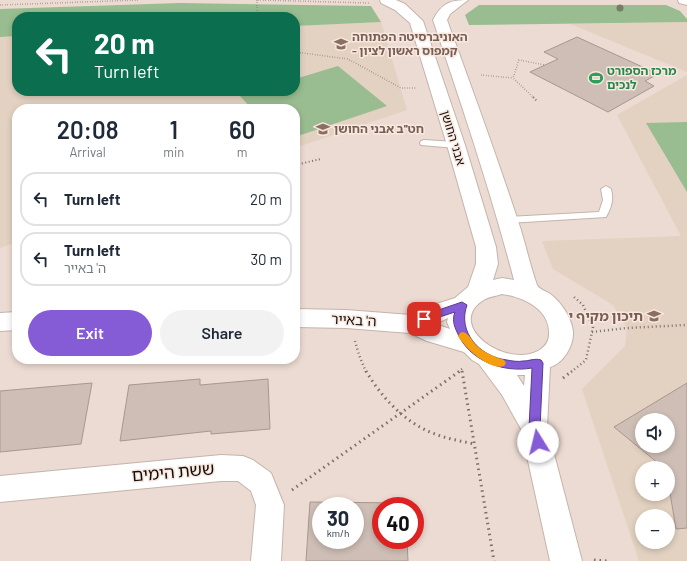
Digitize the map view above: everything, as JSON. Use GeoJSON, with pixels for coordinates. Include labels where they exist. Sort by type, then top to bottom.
{"type":"FeatureCollection","features":[{"type":"Feature","properties":{"kind":"street"},"geometry":{"type":"LineString","coordinates":[[381,1],[428,17],[444,12],[462,0]]}},
{"type":"Feature","properties":{"kind":"street","name":"אבני החושן"},"geometry":{"type":"LineString","coordinates":[[428,17],[456,145],[486,247],[487,264],[470,298]]}},
{"type":"Feature","properties":{"kind":"street","name":"אבני החושן"},"geometry":{"type":"LineString","coordinates":[[428,17],[508,220],[528,292]]}},
{"type":"Feature","properties":{"kind":"street"},"geometry":{"type":"LineString","coordinates":[[479,351],[504,364],[522,366],[538,363],[550,356],[559,346],[562,334],[560,322],[553,310],[542,300],[528,292],[502,286],[470,298],[458,315],[459,325],[464,338],[479,351],[511,387],[534,428],[566,561]]}},
{"type":"Feature","properties":{"kind":"street","name":"ה' באייר"},"geometry":{"type":"LineString","coordinates":[[413,324],[470,298]]}},
{"type":"Feature","properties":{"kind":"street","name":"ה' באייר"},"geometry":{"type":"LineString","coordinates":[[300,318],[346,319],[413,324],[479,351]]}},
{"type":"Feature","properties":{"kind":"street"},"geometry":{"type":"LineString","coordinates":[[0,322],[12,321]]}},
{"type":"Feature","properties":{"kind":"street"},"geometry":{"type":"LineString","coordinates":[[534,428],[538,363]]}},
{"type":"Feature","properties":{"kind":"street","name":"ששת הימים"},"geometry":{"type":"LineString","coordinates":[[0,489],[221,468],[243,469],[261,482],[270,505],[266,561]]}},
{"type":"Feature","properties":{"kind":"lane"},"geometry":{"type":"LineString","coordinates":[[424,143],[456,145]]}},
{"type":"Feature","properties":{"kind":"lane"},"geometry":{"type":"LineString","coordinates":[[508,220],[602,215],[607,206],[608,194],[606,189]]}},
{"type":"Feature","properties":{"kind":"path"},"geometry":{"type":"LineString","coordinates":[[0,5],[139,0]]}},
{"type":"Feature","properties":{"kind":"path"},"geometry":{"type":"LineString","coordinates":[[258,12],[258,0],[369,3],[381,1]]}},
{"type":"Feature","properties":{"kind":"path"},"geometry":{"type":"LineString","coordinates":[[300,53],[348,59],[401,88],[420,88]]}},
{"type":"Feature","properties":{"kind":"path"},"geometry":{"type":"LineString","coordinates":[[513,78],[519,60],[545,65]]}},
{"type":"Feature","properties":{"kind":"path"},"geometry":{"type":"LineString","coordinates":[[480,75],[513,78],[537,101]]}},
{"type":"Feature","properties":{"kind":"path"},"geometry":{"type":"LineString","coordinates":[[300,164],[321,159]]}},
{"type":"Feature","properties":{"kind":"path"},"geometry":{"type":"LineString","coordinates":[[592,332],[627,328],[687,325]]}},
{"type":"Feature","properties":{"kind":"path"},"geometry":{"type":"LineString","coordinates":[[354,339],[358,355],[376,388],[399,414],[430,432],[474,444]]}},
{"type":"Feature","properties":{"kind":"path"},"geometry":{"type":"LineString","coordinates":[[270,505],[462,369],[494,561]]}},
{"type":"Feature","properties":{"kind":"shaded area","name":"חט''ב אבני החושן"},"geometry":{"type":"Polygon","coordinates":[[[381,22],[407,110],[300,146],[300,104],[12,104],[12,244],[0,248],[0,37],[12,36],[12,96],[300,96],[300,26],[381,22]]]}},
{"type":"Feature","properties":{"kind":"shaded area"},"geometry":{"type":"Polygon","coordinates":[[[687,22],[687,72],[570,24],[687,22]]]}},
{"type":"Feature","properties":{"kind":"shaded area","name":"תיכון מקיף י"},"geometry":{"type":"Polygon","coordinates":[[[687,75],[687,561],[639,561],[635,549],[675,549],[675,509],[635,509],[635,549],[582,389],[625,346],[627,328],[613,305],[553,269],[542,241],[681,236],[617,115],[687,75]]]}},
{"type":"Feature","properties":{"kind":"green space"},"geometry":{"type":"Polygon","coordinates":[[[180,3],[371,6],[381,22],[300,26],[300,12],[12,12],[12,36],[0,37],[0,9],[180,3]]]}},
{"type":"Feature","properties":{"kind":"green space"},"geometry":{"type":"Polygon","coordinates":[[[479,5],[666,5],[680,11],[687,19],[687,22],[469,25],[465,15],[479,5]]]}},
{"type":"Feature","properties":{"kind":"green space"},"geometry":{"type":"Polygon","coordinates":[[[338,66],[387,106],[300,135],[300,104],[247,104],[240,96],[300,96],[300,77],[338,66]]]}},
{"type":"Feature","properties":{"kind":"green space"},"geometry":{"type":"Polygon","coordinates":[[[687,122],[687,192],[646,123],[687,122]]]}},
{"type":"Feature","properties":{"kind":"building","name":"מרכז הספורט לנכים"},"geometry":{"type":"Polygon","coordinates":[[[577,37],[658,74],[645,81],[654,86],[608,112],[530,72],[558,59],[544,52],[577,37]]]}},
{"type":"Feature","properties":{"kind":"building"},"geometry":{"type":"Polygon","coordinates":[[[200,379],[200,385],[268,379],[270,429],[211,434],[211,431],[120,441],[129,385],[200,379]]]}},
{"type":"Feature","properties":{"kind":"building"},"geometry":{"type":"Polygon","coordinates":[[[92,383],[81,444],[0,452],[0,391],[92,383]]]}},
{"type":"Feature","properties":{"kind":"building"},"geometry":{"type":"Polygon","coordinates":[[[687,383],[687,528],[676,529],[675,509],[673,509],[671,501],[675,501],[675,461],[655,461],[646,453],[675,453],[675,413],[637,413],[687,383]]]}},
{"type":"Feature","properties":{"kind":"building"},"geometry":{"type":"Polygon","coordinates":[[[635,414],[635,444],[614,427],[635,414]]]}},
{"type":"Feature","properties":{"kind":"building"},"geometry":{"type":"Polygon","coordinates":[[[310,502],[312,502],[312,549],[364,549],[364,503],[372,503],[372,549],[407,549],[408,561],[306,561],[310,502]]]}},
{"type":"Feature","properties":{"kind":"slow traffic"},"geometry":{"type":"LineString","coordinates":[[463,336],[474,349],[488,358],[501,363]]}},
{"type":"Feature","properties":{"kind":"place","name":"האוניברסיטה הפתוחה - קמפוס ראשון לציון"},"geometry":{"type":"Point","coordinates":[341,44]}},
{"type":"Feature","properties":{"kind":"place","name":"מרכז הספורט לנכים"},"geometry":{"type":"Point","coordinates":[596,78]}},
{"type":"Feature","properties":{"kind":"place","name":"חט''ב אבני החושן"},"geometry":{"type":"Point","coordinates":[323,129]}},
{"type":"Feature","properties":{"kind":"place","name":"תיכון מקיף י"},"geometry":{"type":"Point","coordinates":[654,316]}},
{"type":"Feature","properties":{"kind":"route"},"geometry":{"type":"LineString","coordinates":[[424,319],[462,305],[458,315],[459,325],[464,338],[474,349],[488,358],[504,364],[522,366],[538,363],[534,428],[538,442]]}}]}
